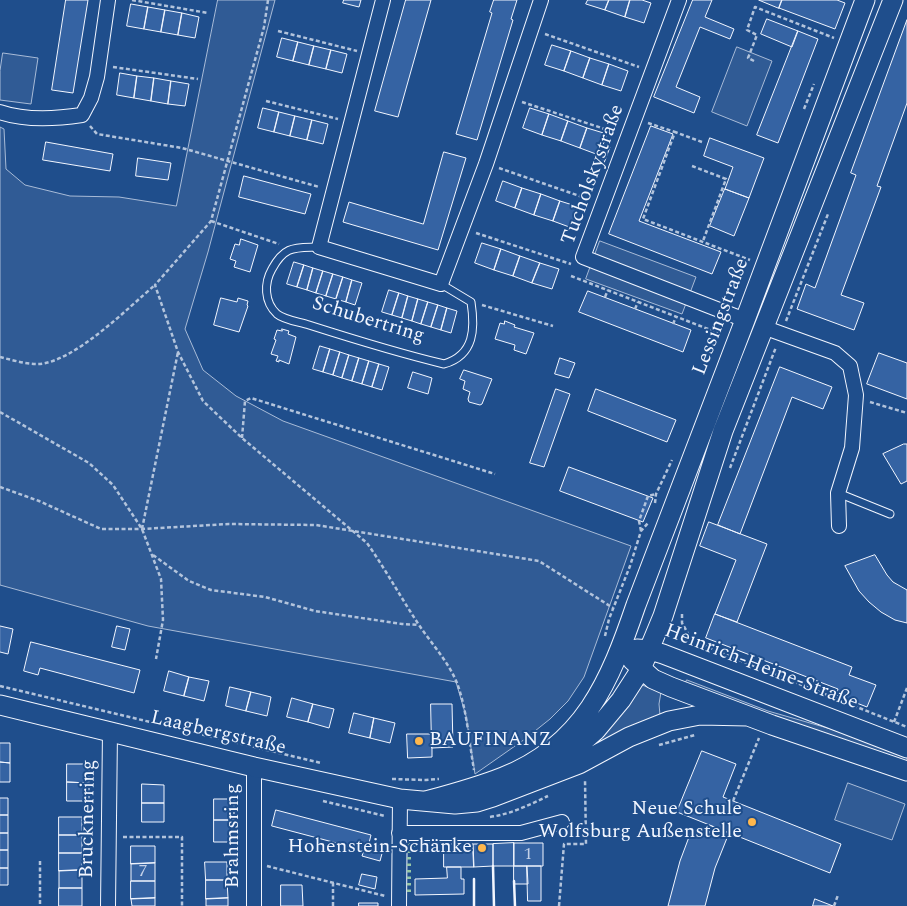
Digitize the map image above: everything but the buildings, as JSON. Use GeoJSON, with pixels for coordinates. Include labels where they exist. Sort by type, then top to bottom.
{"type":"FeatureCollection","features":[{"type":"Feature","properties":{"kind":"street"},"geometry":{"type":"LineString","coordinates":[[0,112],[10,116],[57,119],[82,115],[91,98],[99,65],[108,0]]}},
{"type":"Feature","properties":{"kind":"street"},"geometry":{"type":"LineString","coordinates":[[384,0],[319,247],[441,284],[486,164],[541,0]]}},
{"type":"Feature","properties":{"kind":"street","name":"Tucholskystraße"},"geometry":{"type":"LineString","coordinates":[[679,0],[583,257],[745,320]]}},
{"type":"Feature","properties":{"kind":"street","name":"Lessingstraße"},"geometry":{"type":"LineString","coordinates":[[621,649],[640,593],[745,320],[864,0]]}},
{"type":"Feature","properties":{"kind":"street","name":"Lessingstraße"},"geometry":{"type":"LineString","coordinates":[[650,650],[678,571],[723,431],[893,0]]}},
{"type":"Feature","properties":{"kind":"street"},"geometry":{"type":"LineString","coordinates":[[763,327],[835,353],[850,366],[856,395],[852,448],[838,494],[839,526]]}},
{"type":"Feature","properties":{"kind":"street"},"geometry":{"type":"LineString","coordinates":[[621,649],[653,678],[670,687],[907,771]]}},
{"type":"Feature","properties":{"kind":"street","name":"Heinrich-Heine-Straße"},"geometry":{"type":"LineString","coordinates":[[621,649],[650,650],[907,748]]}},
{"type":"Feature","properties":{"kind":"street","name":"Laagbergstraße"},"geometry":{"type":"LineString","coordinates":[[426,801],[505,777],[548,753],[570,733],[589,710],[603,688],[621,649]]}},
{"type":"Feature","properties":{"kind":"street","name":"Laagbergstraße"},"geometry":{"type":"LineString","coordinates":[[527,783],[563,759],[596,730],[621,700],[642,669],[650,650]]}},
{"type":"Feature","properties":{"kind":"street","name":"Laagbergstraße"},"geometry":{"type":"LineString","coordinates":[[0,705],[400,799],[455,804],[477,802],[527,783],[582,771]]}},
{"type":"Feature","properties":{"kind":"street"},"geometry":{"type":"LineString","coordinates":[[582,771],[629,737],[669,721],[700,715],[748,716]]}},
{"type":"Feature","properties":{"kind":"street","name":"Brucknerring"},"geometry":{"type":"LineString","coordinates":[[108,906],[110,731]]}},
{"type":"Feature","properties":{"kind":"street","name":"Brahmsring"},"geometry":{"type":"LineString","coordinates":[[254,766],[254,906]]}},
{"type":"Feature","properties":{"kind":"street"},"geometry":{"type":"LineString","coordinates":[[399,902],[400,799]]}},
{"type":"Feature","properties":{"kind":"street"},"geometry":{"type":"LineString","coordinates":[[399,833],[521,833],[562,822]]}},
{"type":"Feature","properties":{"kind":"lane"},"geometry":{"type":"LineString","coordinates":[[290,248],[319,247]]}},
{"type":"Feature","properties":{"kind":"lane","name":"Schubertring"},"geometry":{"type":"LineString","coordinates":[[290,248],[276,262],[267,277],[267,302],[278,315],[361,341],[444,364],[455,361],[470,344],[473,333],[471,302]]}},
{"type":"Feature","properties":{"kind":"lane"},"geometry":{"type":"LineString","coordinates":[[441,284],[471,302]]}},
{"type":"Feature","properties":{"kind":"lane"},"geometry":{"type":"LineString","coordinates":[[838,494],[890,514]]}},
{"type":"Feature","properties":{"kind":"path"},"geometry":{"type":"LineString","coordinates":[[132,0],[208,13]]}},
{"type":"Feature","properties":{"kind":"path"},"geometry":{"type":"LineString","coordinates":[[0,357],[39,364],[54,361],[68,355],[155,285],[211,221],[264,27],[268,0]]}},
{"type":"Feature","properties":{"kind":"path"},"geometry":{"type":"LineString","coordinates":[[754,60],[748,58],[756,35],[747,30],[755,7],[835,39]]}},
{"type":"Feature","properties":{"kind":"path"},"geometry":{"type":"LineString","coordinates":[[531,30],[653,72]]}},
{"type":"Feature","properties":{"kind":"path"},"geometry":{"type":"LineString","coordinates":[[278,31],[370,55]]}},
{"type":"Feature","properties":{"kind":"path"},"geometry":{"type":"LineString","coordinates":[[99,65],[198,79]]}},
{"type":"Feature","properties":{"kind":"path"},"geometry":{"type":"LineString","coordinates":[[509,98],[628,137]]}},
{"type":"Feature","properties":{"kind":"path"},"geometry":{"type":"LineString","coordinates":[[266,101],[352,123]]}},
{"type":"Feature","properties":{"kind":"path"},"geometry":{"type":"LineString","coordinates":[[82,115],[97,134],[182,148],[334,192]]}},
{"type":"Feature","properties":{"kind":"path"},"geometry":{"type":"LineString","coordinates":[[636,118],[702,142]]}},
{"type":"Feature","properties":{"kind":"path"},"geometry":{"type":"LineString","coordinates":[[676,132],[644,219],[750,260]]}},
{"type":"Feature","properties":{"kind":"path"},"geometry":{"type":"LineString","coordinates":[[486,164],[603,204]]}},
{"type":"Feature","properties":{"kind":"path"},"geometry":{"type":"LineString","coordinates":[[692,166],[726,179],[702,241]]}},
{"type":"Feature","properties":{"kind":"path"},"geometry":{"type":"LineString","coordinates":[[211,221],[290,248]]}},
{"type":"Feature","properties":{"kind":"path"},"geometry":{"type":"LineString","coordinates":[[463,228],[575,266]]}},
{"type":"Feature","properties":{"kind":"path"},"geometry":{"type":"LineString","coordinates":[[571,276],[721,334]]}},
{"type":"Feature","properties":{"kind":"path"},"geometry":{"type":"LineString","coordinates":[[155,285],[178,352],[203,401],[242,438],[367,543],[438,651],[456,682],[466,716],[474,774]]}},
{"type":"Feature","properties":{"kind":"path"},"geometry":{"type":"LineString","coordinates":[[605,297],[608,290]]}},
{"type":"Feature","properties":{"kind":"path"},"geometry":{"type":"LineString","coordinates":[[471,302],[553,326]]}},
{"type":"Feature","properties":{"kind":"path"},"geometry":{"type":"LineString","coordinates":[[636,309],[638,302]]}},
{"type":"Feature","properties":{"kind":"path"},"geometry":{"type":"LineString","coordinates":[[673,324],[676,317]]}},
{"type":"Feature","properties":{"kind":"path"},"geometry":{"type":"LineString","coordinates":[[142,529],[178,352]]}},
{"type":"Feature","properties":{"kind":"path"},"geometry":{"type":"LineString","coordinates":[[242,438],[245,401],[251,398],[495,474]]}},
{"type":"Feature","properties":{"kind":"path"},"geometry":{"type":"LineString","coordinates":[[865,400],[907,413]]}},
{"type":"Feature","properties":{"kind":"path"},"geometry":{"type":"LineString","coordinates":[[0,412],[89,463],[113,485],[142,529],[161,579],[162,620],[156,659]]}},
{"type":"Feature","properties":{"kind":"path"},"geometry":{"type":"LineString","coordinates":[[0,487],[39,501],[100,529],[142,529],[229,524],[316,525],[539,561],[614,608]]}},
{"type":"Feature","properties":{"kind":"path"},"geometry":{"type":"LineString","coordinates":[[641,531],[638,520],[648,496],[656,494],[656,502],[653,509]]}},
{"type":"Feature","properties":{"kind":"path"},"geometry":{"type":"LineString","coordinates":[[605,638],[641,531],[647,524],[650,516]]}},
{"type":"Feature","properties":{"kind":"path"},"geometry":{"type":"LineString","coordinates":[[151,554],[189,581],[211,590],[265,597],[315,611],[420,626]]}},
{"type":"Feature","properties":{"kind":"path"},"geometry":{"type":"LineString","coordinates":[[691,639],[907,727]]}},
{"type":"Feature","properties":{"kind":"path"},"geometry":{"type":"LineString","coordinates":[[0,686],[330,765]]}},
{"type":"Feature","properties":{"kind":"path"},"geometry":{"type":"LineString","coordinates":[[894,722],[907,688]]}},
{"type":"Feature","properties":{"kind":"path"},"geometry":{"type":"LineString","coordinates":[[733,802],[759,736]]}},
{"type":"Feature","properties":{"kind":"path"},"geometry":{"type":"LineString","coordinates":[[559,906],[564,844],[586,844],[582,771]]}},
{"type":"Feature","properties":{"kind":"path"},"geometry":{"type":"LineString","coordinates":[[388,778],[426,780],[441,778]]}},
{"type":"Feature","properties":{"kind":"path"},"geometry":{"type":"LineString","coordinates":[[109,837],[182,837],[182,906]]}},
{"type":"Feature","properties":{"kind":"path"},"geometry":{"type":"LineString","coordinates":[[40,861],[40,906]]}},
{"type":"Feature","properties":{"kind":"path"},"geometry":{"type":"LineString","coordinates":[[254,863],[399,902]]}},
{"type":"Feature","properties":{"kind":"path"},"geometry":{"type":"LineString","coordinates":[[333,883],[333,906]]}},
{"type":"Feature","properties":{"kind":"path"},"geometry":{"type":"LineString","coordinates":[[834,906],[838,895]]}},
{"type":"Feature","properties":{"kind":"shaded area"},"geometry":{"type":"Polygon","coordinates":[[[218,0],[275,0],[208,252],[185,329],[203,370],[236,396],[283,421],[631,546],[584,677],[568,701],[550,719],[525,739],[475,774],[466,716],[456,682],[148,626],[0,585],[0,127],[4,129],[6,169],[25,185],[70,196],[119,197],[176,206],[218,0]]]}},
{"type":"Feature","properties":{"kind":"shaded area"},"geometry":{"type":"Polygon","coordinates":[[[737,47],[772,61],[747,126],[712,112],[737,47]]]}},
{"type":"Feature","properties":{"kind":"shaded area"},"geometry":{"type":"Polygon","coordinates":[[[3,53],[38,58],[31,104],[0,100],[0,71],[3,53]]]}},
{"type":"Feature","properties":{"kind":"shaded area"},"geometry":{"type":"Polygon","coordinates":[[[600,241],[696,277],[682,314],[586,279],[600,241]]]}},
{"type":"Feature","properties":{"kind":"shaded area"},"geometry":{"type":"Polygon","coordinates":[[[687,680],[768,711],[831,729],[907,757],[907,762],[820,734],[685,684],[687,680]]]}},
{"type":"Feature","properties":{"kind":"shaded area"},"geometry":{"type":"Polygon","coordinates":[[[642,685],[661,692],[660,715],[602,742],[600,739],[642,685]]]}},
{"type":"Feature","properties":{"kind":"shaded area"},"geometry":{"type":"Polygon","coordinates":[[[848,783],[905,804],[892,840],[835,820],[848,783]]]}},
{"type":"Feature","properties":{"kind":"hedge"},"geometry":{"type":"LineString","coordinates":[[409,892],[409,845],[444,844]]}},
{"type":"Feature","properties":{"kind":"wall"},"geometry":{"type":"LineString","coordinates":[[493,866],[494,906]]}},
{"type":"Feature","properties":{"kind":"wall"},"geometry":{"type":"LineString","coordinates":[[474,879],[474,906]]}},
{"type":"Feature","properties":{"kind":"wall"},"geometry":{"type":"LineString","coordinates":[[514,881],[515,906]]}},
{"type":"Feature","properties":{"kind":"place","name":"BAUFINANZ"},"geometry":{"type":"Point","coordinates":[419,741]}},
{"type":"Feature","properties":{"kind":"place","name":"Neue Schule Wolfsburg Außenstelle"},"geometry":{"type":"Point","coordinates":[752,822]}},
{"type":"Feature","properties":{"kind":"place","name":"Hohenstein-Schänke"},"geometry":{"type":"Point","coordinates":[482,848]}}]}
